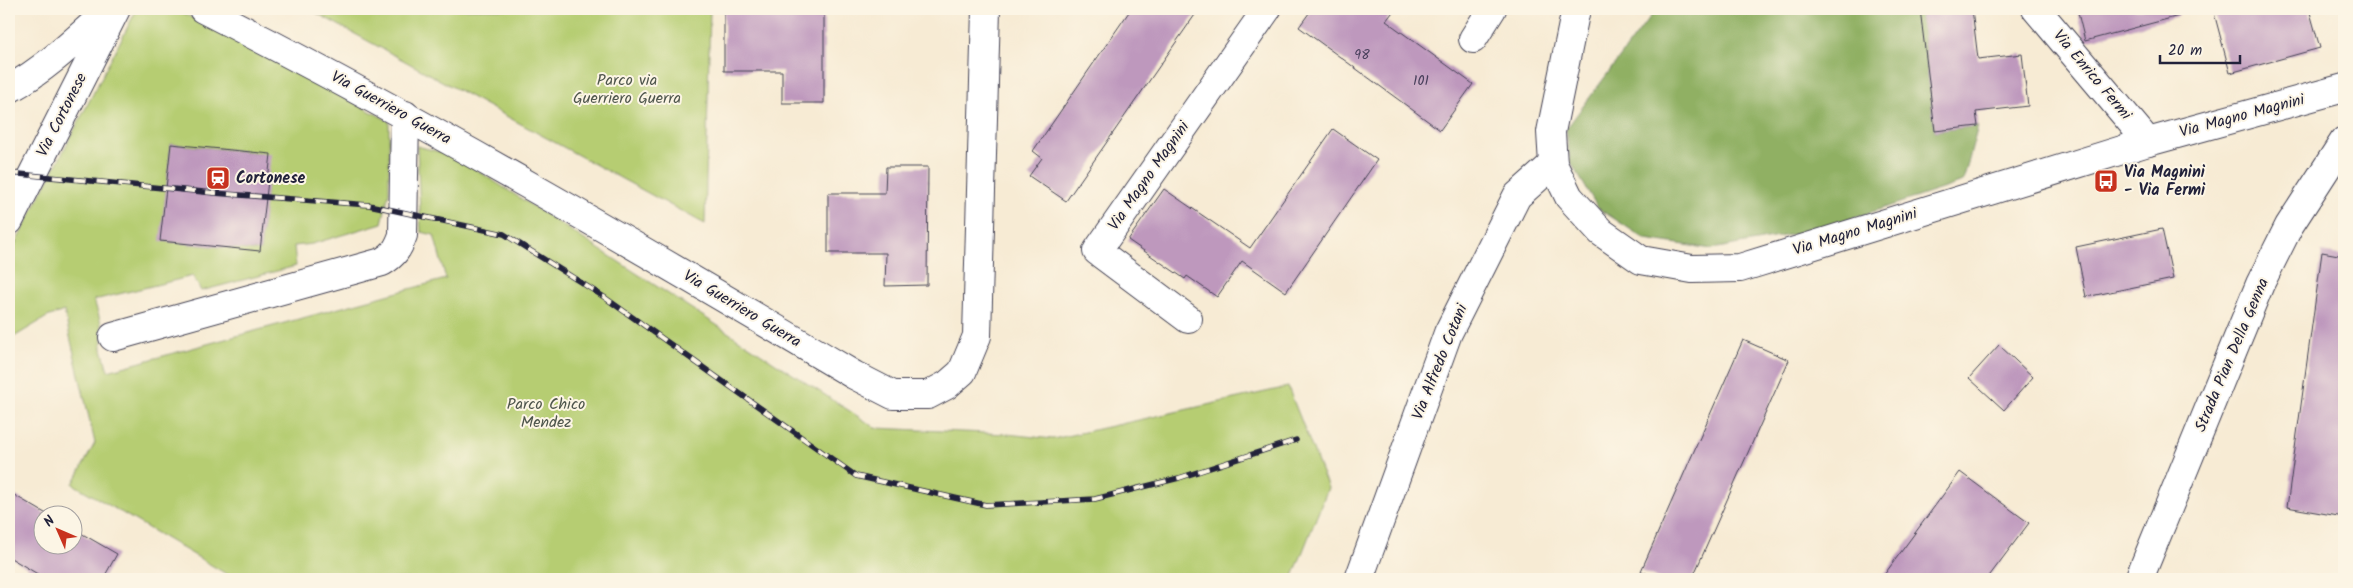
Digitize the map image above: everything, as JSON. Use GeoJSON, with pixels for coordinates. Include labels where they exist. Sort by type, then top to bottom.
{"type":"FeatureCollection","features":[{"type":"Feature","properties":{"kind":"street"},"geometry":{"type":"LineString","coordinates":[[9,89],[75,40],[110,9]]}},
{"type":"Feature","properties":{"kind":"street","name":"Via Cortonese"},"geometry":{"type":"LineString","coordinates":[[10,207],[116,9]]}},
{"type":"Feature","properties":{"kind":"street","name":"Via Guerriero Guerra"},"geometry":{"type":"LineString","coordinates":[[203,9],[405,114],[536,188],[854,375],[893,395],[928,396],[947,385],[962,372],[977,336],[986,9]]}},
{"type":"Feature","properties":{"kind":"street","name":"Via Magno Magnini"},"geometry":{"type":"LineString","coordinates":[[1188,319],[1097,251],[1267,9]]}},
{"type":"Feature","properties":{"kind":"street"},"geometry":{"type":"LineString","coordinates":[[1473,39],[1492,9]]}},
{"type":"Feature","properties":{"kind":"street","name":"Via Magno Magnini"},"geometry":{"type":"LineString","coordinates":[[1576,9],[1551,132],[1553,164],[1569,197],[1601,232],[1641,260],[1692,269],[1740,268],[2148,142],[2344,88]]}},
{"type":"Feature","properties":{"kind":"street","name":"Via Enrico Fermi"},"geometry":{"type":"LineString","coordinates":[[2036,9],[2148,142]]}},
{"type":"Feature","properties":{"kind":"street"},"geometry":{"type":"LineString","coordinates":[[113,337],[382,262],[393,255],[399,248],[403,236],[405,114]]}},
{"type":"Feature","properties":{"kind":"street","name":"Strada Pian Della Genna"},"geometry":{"type":"LineString","coordinates":[[2139,579],[2260,284],[2289,226],[2344,141]]}},
{"type":"Feature","properties":{"kind":"street","name":"Via Alfredo Cotani"},"geometry":{"type":"LineString","coordinates":[[1359,579],[1448,333],[1517,196],[1553,164]]}},
{"type":"Feature","properties":{"kind":"green space","name":"Parco Chico Mendez"},"geometry":{"type":"Polygon","coordinates":[[[137,9],[175,9],[389,121],[389,193],[382,223],[312,244],[294,246],[296,266],[201,291],[193,276],[94,300],[101,323],[102,349],[108,371],[446,279],[434,235],[421,232],[417,146],[455,156],[876,428],[1007,434],[1053,439],[1288,387],[1328,488],[1292,579],[235,579],[73,484],[95,443],[64,311],[47,317],[9,340],[9,256],[137,9]],[[171,144],[161,241],[260,251],[270,154],[171,144]]]}},
{"type":"Feature","properties":{"kind":"green space","name":"Parco via Guerriero Guerra"},"geometry":{"type":"Polygon","coordinates":[[[309,9],[710,9],[705,224],[309,9]]]}},
{"type":"Feature","properties":{"kind":"green space"},"geometry":{"type":"Polygon","coordinates":[[[1656,9],[1920,9],[1935,131],[1978,126],[1963,182],[1817,230],[1712,249],[1645,239],[1598,208],[1570,161],[1566,129],[1656,9]]]}},
{"type":"Feature","properties":{"kind":"building"},"geometry":{"type":"Polygon","coordinates":[[[782,9],[824,9],[824,103],[782,103],[782,71],[724,71],[724,11],[782,11],[782,9]]]}},
{"type":"Feature","properties":{"kind":"building"},"geometry":{"type":"Polygon","coordinates":[[[1131,9],[1199,9],[1066,201],[1029,176],[1042,158],[1033,151],[1131,9]]]}},
{"type":"Feature","properties":{"kind":"building"},"geometry":{"type":"Polygon","coordinates":[[[1312,9],[1395,9],[1386,21],[1473,84],[1440,130],[1299,27],[1312,9]]]}},
{"type":"Feature","properties":{"kind":"building"},"geometry":{"type":"Polygon","coordinates":[[[1920,9],[1972,9],[1978,59],[2022,54],[2028,106],[1976,112],[1978,126],[1935,131],[1920,9]]]}},
{"type":"Feature","properties":{"kind":"building"},"geometry":{"type":"Polygon","coordinates":[[[2077,9],[2178,9],[2179,16],[2085,41],[2077,9]]]}},
{"type":"Feature","properties":{"kind":"building"},"geometry":{"type":"Polygon","coordinates":[[[2213,9],[2309,9],[2320,48],[2230,73],[2213,9]]]}},
{"type":"Feature","properties":{"kind":"building"},"geometry":{"type":"Polygon","coordinates":[[[1333,129],[1377,160],[1286,292],[1242,261],[1217,297],[1187,276],[1185,279],[1128,240],[1164,189],[1250,248],[1333,129]]]}},
{"type":"Feature","properties":{"kind":"building","name":"Cortonese"},"geometry":{"type":"Polygon","coordinates":[[[171,144],[271,154],[260,251],[160,241],[171,144]]]}},
{"type":"Feature","properties":{"kind":"building"},"geometry":{"type":"Polygon","coordinates":[[[886,167],[928,167],[927,285],[885,286],[886,253],[828,253],[828,193],[885,193],[886,167]]]}},
{"type":"Feature","properties":{"kind":"building"},"geometry":{"type":"Polygon","coordinates":[[[2162,229],[2173,279],[2086,297],[2076,247],[2162,229]]]}},
{"type":"Feature","properties":{"kind":"building"},"geometry":{"type":"Polygon","coordinates":[[[2322,252],[2344,256],[2344,517],[2287,507],[2322,252]]]}},
{"type":"Feature","properties":{"kind":"building"},"geometry":{"type":"Polygon","coordinates":[[[1743,340],[1789,360],[1692,579],[1660,579],[1641,571],[1743,340]]]}},
{"type":"Feature","properties":{"kind":"building"},"geometry":{"type":"Polygon","coordinates":[[[1999,345],[2033,377],[2004,410],[1969,378],[1999,345]]]}},
{"type":"Feature","properties":{"kind":"building"},"geometry":{"type":"Polygon","coordinates":[[[1960,472],[2029,523],[1987,579],[1881,579],[1960,472]]]}},
{"type":"Feature","properties":{"kind":"building"},"geometry":{"type":"Polygon","coordinates":[[[9,492],[33,506],[32,556],[82,556],[82,534],[117,554],[103,579],[46,579],[9,557],[9,492]]]}},
{"type":"Feature","properties":{"kind":"railway"},"geometry":{"type":"LineString","coordinates":[[9,173],[214,193],[369,205],[504,234],[604,297],[856,476],[986,505],[1095,499],[1179,478],[1296,440]]}},
{"type":"Feature","properties":{"kind":"place","name":"Cortonese"},"geometry":{"type":"Point","coordinates":[218,178]}},
{"type":"Feature","properties":{"kind":"place","name":"Via Magnini - Via Fermi"},"geometry":{"type":"Point","coordinates":[2106,181]}}]}
